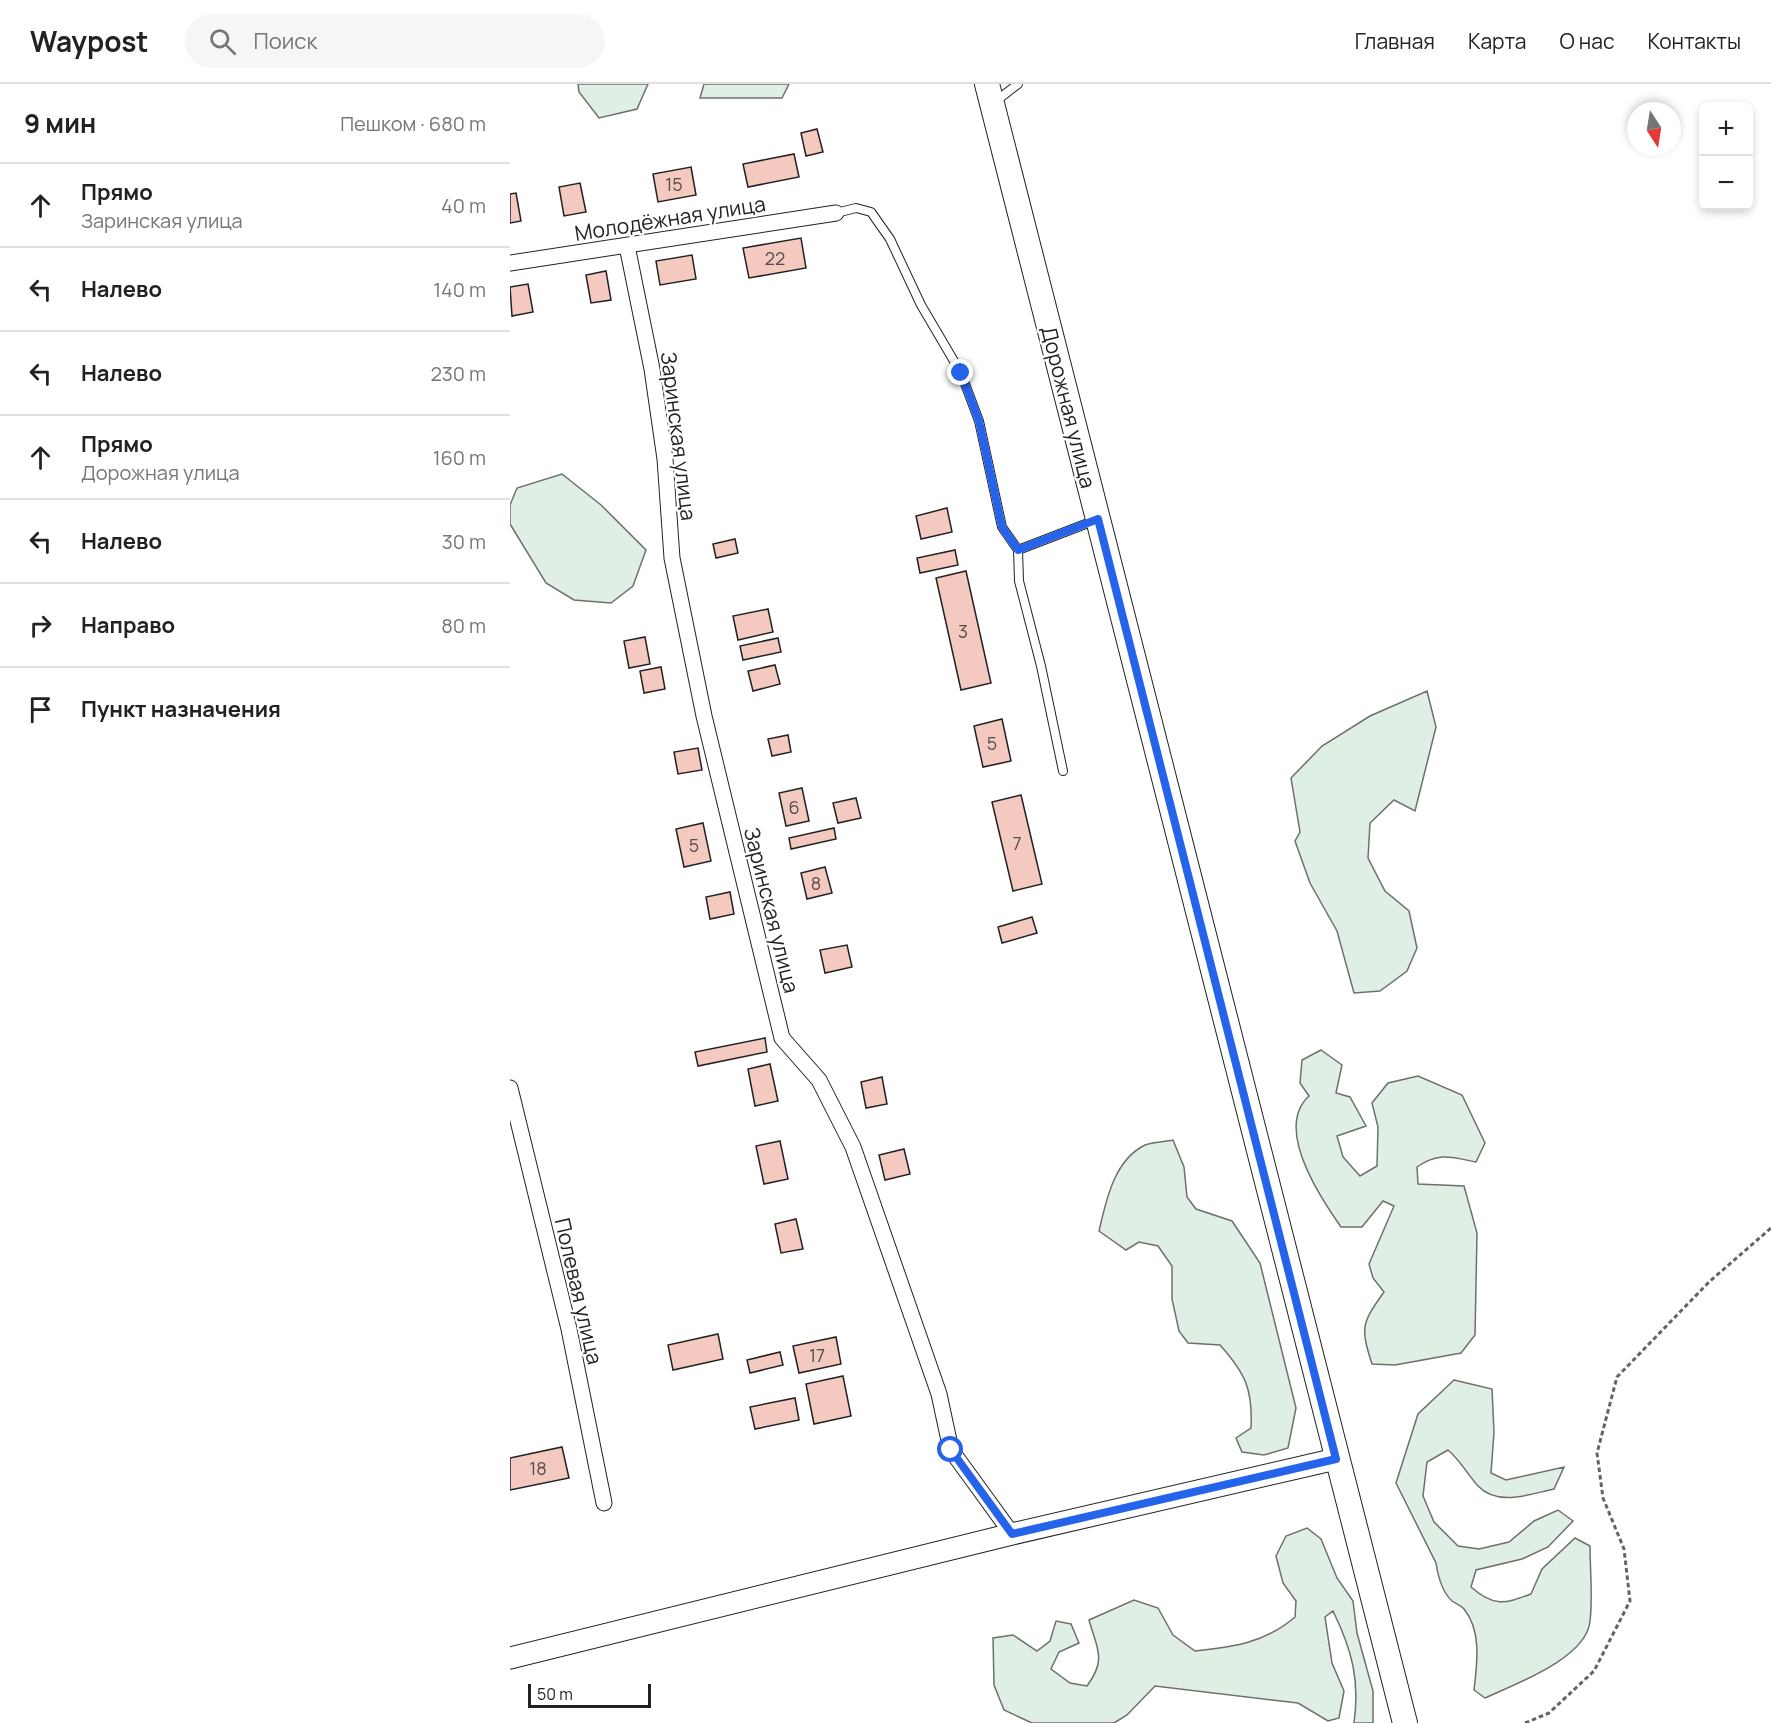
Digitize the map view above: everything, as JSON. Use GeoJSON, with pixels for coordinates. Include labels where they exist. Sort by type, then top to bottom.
{"type":"FeatureCollection","features":[{"type":"Feature","properties":{"kind":"main road","name":"Дорожная улица"},"geometry":{"type":"LineString","coordinates":[[990,94],[1405,1723]]}},
{"type":"Feature","properties":{"kind":"street","name":"Молодёжная улица"},"geometry":{"type":"LineString","coordinates":[[510,263],[836,213]]}},
{"type":"Feature","properties":{"kind":"street","name":"Заринская улица"},"geometry":{"type":"LineString","coordinates":[[627,246],[657,403],[665,459],[672,558],[704,716],[782,1038],[819,1080],[853,1147],[939,1394],[951,1450],[1012,1534]]}},
{"type":"Feature","properties":{"kind":"street","name":"Полевая улица"},"geometry":{"type":"LineString","coordinates":[[510,1088],[569,1329],[604,1503]]}},
{"type":"Feature","properties":{"kind":"street"},"geometry":{"type":"LineString","coordinates":[[510,1658],[1012,1534],[1336,1459]]}},
{"type":"Feature","properties":{"kind":"lane"},"geometry":{"type":"LineString","coordinates":[[990,94],[1018,84]]}},
{"type":"Feature","properties":{"kind":"lane"},"geometry":{"type":"LineString","coordinates":[[836,213],[856,208],[871,212],[890,239],[921,305],[961,373],[979,421],[1002,527],[1018,550],[1019,581],[1041,666],[1064,771]]}},
{"type":"Feature","properties":{"kind":"lane"},"geometry":{"type":"LineString","coordinates":[[1018,550],[1098,519]]}},
{"type":"Feature","properties":{"kind":"path"},"geometry":{"type":"LineString","coordinates":[[1525,1723],[1549,1713],[1594,1671],[1630,1601],[1624,1549],[1603,1498],[1597,1453],[1617,1377],[1709,1282],[1771,1228]]}},
{"type":"Feature","properties":{"kind":"green space"},"geometry":{"type":"Polygon","coordinates":[[[578,84],[648,84],[637,109],[599,118],[579,92],[578,84]]]}},
{"type":"Feature","properties":{"kind":"green space"},"geometry":{"type":"Polygon","coordinates":[[[704,84],[789,84],[782,98],[700,98],[704,84]]]}},
{"type":"Feature","properties":{"kind":"green space"},"geometry":{"type":"Polygon","coordinates":[[[562,474],[601,505],[646,550],[633,586],[611,603],[574,600],[546,583],[510,524],[510,505],[517,488],[562,474]]]}},
{"type":"Feature","properties":{"kind":"green space"},"geometry":{"type":"Polygon","coordinates":[[[1427,691],[1436,727],[1415,811],[1394,800],[1370,823],[1368,858],[1385,891],[1409,911],[1417,948],[1407,971],[1380,991],[1354,993],[1337,931],[1310,883],[1295,841],[1300,832],[1291,778],[1322,746],[1370,716],[1427,691]]]}},
{"type":"Feature","properties":{"kind":"green space"},"geometry":{"type":"Polygon","coordinates":[[[1321,1050],[1342,1065],[1336,1093],[1350,1097],[1366,1126],[1337,1136],[1343,1157],[1360,1176],[1377,1166],[1378,1127],[1372,1103],[1388,1083],[1418,1076],[1462,1095],[1485,1143],[1476,1162],[1445,1157],[1432,1159],[1417,1167],[1418,1184],[1464,1186],[1477,1233],[1475,1335],[1461,1353],[1395,1365],[1372,1364],[1366,1342],[1365,1326],[1371,1311],[1384,1292],[1373,1278],[1369,1264],[1394,1206],[1383,1201],[1362,1227],[1341,1227],[1312,1180],[1298,1143],[1296,1126],[1299,1110],[1309,1096],[1300,1083],[1302,1060],[1321,1050]]]}},
{"type":"Feature","properties":{"kind":"green space"},"geometry":{"type":"Polygon","coordinates":[[[1173,1140],[1184,1167],[1187,1197],[1196,1209],[1232,1221],[1260,1263],[1296,1408],[1288,1448],[1264,1455],[1242,1452],[1236,1438],[1251,1428],[1251,1403],[1246,1382],[1236,1364],[1220,1345],[1188,1343],[1179,1331],[1172,1299],[1172,1266],[1158,1246],[1139,1242],[1126,1250],[1099,1231],[1113,1182],[1126,1161],[1145,1145],[1173,1140]]]}},
{"type":"Feature","properties":{"kind":"green space"},"geometry":{"type":"Polygon","coordinates":[[[1454,1380],[1492,1389],[1494,1432],[1491,1473],[1506,1480],[1564,1467],[1554,1489],[1525,1496],[1495,1496],[1478,1486],[1448,1450],[1427,1462],[1423,1496],[1434,1522],[1458,1546],[1479,1549],[1509,1542],[1534,1521],[1558,1510],[1573,1521],[1548,1547],[1522,1559],[1476,1570],[1471,1587],[1486,1598],[1500,1602],[1531,1594],[1542,1569],[1575,1538],[1590,1546],[1591,1612],[1586,1634],[1577,1647],[1548,1668],[1485,1698],[1474,1690],[1477,1648],[1474,1627],[1463,1608],[1452,1601],[1443,1588],[1436,1563],[1396,1483],[1418,1414],[1454,1380]]]}},
{"type":"Feature","properties":{"kind":"green space"},"geometry":{"type":"Polygon","coordinates":[[[1307,1528],[1321,1539],[1337,1578],[1353,1601],[1357,1633],[1373,1691],[1373,1723],[1354,1723],[1356,1693],[1353,1666],[1350,1652],[1333,1611],[1325,1617],[1332,1663],[1344,1691],[1339,1718],[1328,1721],[1298,1703],[1155,1686],[1127,1715],[1114,1723],[1032,1723],[1004,1710],[994,1685],[993,1638],[1013,1635],[1037,1651],[1050,1641],[1056,1621],[1071,1624],[1079,1643],[1059,1652],[1051,1669],[1070,1683],[1087,1686],[1099,1661],[1089,1620],[1134,1600],[1158,1608],[1173,1635],[1195,1651],[1248,1642],[1284,1626],[1295,1617],[1296,1601],[1283,1583],[1276,1556],[1286,1536],[1307,1528]]]}},
{"type":"Feature","properties":{"kind":"building"},"geometry":{"type":"Polygon","coordinates":[[[817,129],[823,152],[806,156],[801,133],[817,129]]]}},
{"type":"Feature","properties":{"kind":"building"},"geometry":{"type":"Polygon","coordinates":[[[794,154],[799,177],[748,187],[743,164],[794,154]]]}},
{"type":"Feature","properties":{"kind":"building"},"geometry":{"type":"Polygon","coordinates":[[[691,167],[696,195],[658,202],[653,174],[691,167]]]}},
{"type":"Feature","properties":{"kind":"building"},"geometry":{"type":"Polygon","coordinates":[[[580,183],[586,212],[564,216],[559,187],[580,183]]]}},
{"type":"Feature","properties":{"kind":"building"},"geometry":{"type":"Polygon","coordinates":[[[516,193],[521,221],[510,223],[510,194],[516,193]]]}},
{"type":"Feature","properties":{"kind":"building"},"geometry":{"type":"Polygon","coordinates":[[[801,238],[806,268],[749,278],[743,248],[801,238]]]}},
{"type":"Feature","properties":{"kind":"building"},"geometry":{"type":"Polygon","coordinates":[[[692,255],[696,279],[660,285],[656,261],[692,255]]]}},
{"type":"Feature","properties":{"kind":"building"},"geometry":{"type":"Polygon","coordinates":[[[606,271],[611,300],[591,303],[586,275],[606,271]]]}},
{"type":"Feature","properties":{"kind":"building"},"geometry":{"type":"Polygon","coordinates":[[[528,284],[533,312],[512,316],[510,287],[528,284]]]}},
{"type":"Feature","properties":{"kind":"building"},"geometry":{"type":"Polygon","coordinates":[[[947,508],[952,532],[921,539],[916,516],[947,508]]]}},
{"type":"Feature","properties":{"kind":"building"},"geometry":{"type":"Polygon","coordinates":[[[735,539],[738,553],[716,558],[713,544],[735,539]]]}},
{"type":"Feature","properties":{"kind":"building"},"geometry":{"type":"Polygon","coordinates":[[[955,550],[958,565],[920,573],[917,558],[955,550]]]}},
{"type":"Feature","properties":{"kind":"building"},"geometry":{"type":"Polygon","coordinates":[[[966,571],[991,683],[961,690],[936,578],[966,571]]]}},
{"type":"Feature","properties":{"kind":"building"},"geometry":{"type":"Polygon","coordinates":[[[768,609],[773,632],[738,640],[733,616],[768,609]]]}},
{"type":"Feature","properties":{"kind":"building"},"geometry":{"type":"Polygon","coordinates":[[[645,637],[650,664],[629,668],[624,641],[645,637]]]}},
{"type":"Feature","properties":{"kind":"building"},"geometry":{"type":"Polygon","coordinates":[[[778,638],[781,652],[743,660],[740,646],[778,638]]]}},
{"type":"Feature","properties":{"kind":"building"},"geometry":{"type":"Polygon","coordinates":[[[775,665],[780,684],[753,691],[748,671],[775,665]]]}},
{"type":"Feature","properties":{"kind":"building"},"geometry":{"type":"Polygon","coordinates":[[[661,667],[665,689],[644,693],[640,671],[661,667]]]}},
{"type":"Feature","properties":{"kind":"building"},"geometry":{"type":"Polygon","coordinates":[[[1002,719],[1011,761],[983,767],[974,726],[1002,719]]]}},
{"type":"Feature","properties":{"kind":"building"},"geometry":{"type":"Polygon","coordinates":[[[788,735],[791,752],[772,756],[768,739],[788,735]]]}},
{"type":"Feature","properties":{"kind":"building"},"geometry":{"type":"Polygon","coordinates":[[[698,748],[702,770],[678,774],[674,752],[698,748]]]}},
{"type":"Feature","properties":{"kind":"building"},"geometry":{"type":"Polygon","coordinates":[[[802,788],[809,821],[786,826],[779,793],[802,788]]]}},
{"type":"Feature","properties":{"kind":"building"},"geometry":{"type":"Polygon","coordinates":[[[1021,795],[1042,884],[1013,891],[992,802],[1021,795]]]}},
{"type":"Feature","properties":{"kind":"building"},"geometry":{"type":"Polygon","coordinates":[[[856,798],[861,818],[838,823],[833,803],[856,798]]]}},
{"type":"Feature","properties":{"kind":"building"},"geometry":{"type":"Polygon","coordinates":[[[703,823],[711,861],[684,867],[676,829],[703,823]]]}},
{"type":"Feature","properties":{"kind":"building"},"geometry":{"type":"Polygon","coordinates":[[[834,828],[836,839],[791,849],[789,838],[834,828]]]}},
{"type":"Feature","properties":{"kind":"building"},"geometry":{"type":"Polygon","coordinates":[[[825,867],[832,893],[807,899],[801,873],[825,867]]]}},
{"type":"Feature","properties":{"kind":"building"},"geometry":{"type":"Polygon","coordinates":[[[730,892],[734,914],[710,919],[706,897],[730,892]]]}},
{"type":"Feature","properties":{"kind":"building"},"geometry":{"type":"Polygon","coordinates":[[[1032,917],[1037,933],[1002,943],[998,927],[1032,917]]]}},
{"type":"Feature","properties":{"kind":"building"},"geometry":{"type":"Polygon","coordinates":[[[847,945],[852,967],[825,973],[820,950],[847,945]]]}},
{"type":"Feature","properties":{"kind":"building"},"geometry":{"type":"Polygon","coordinates":[[[765,1038],[767,1052],[698,1066],[695,1052],[765,1038]]]}},
{"type":"Feature","properties":{"kind":"building"},"geometry":{"type":"Polygon","coordinates":[[[770,1064],[778,1101],[755,1106],[748,1069],[770,1064]]]}},
{"type":"Feature","properties":{"kind":"building"},"geometry":{"type":"Polygon","coordinates":[[[882,1077],[887,1104],[866,1108],[861,1082],[882,1077]]]}},
{"type":"Feature","properties":{"kind":"building"},"geometry":{"type":"Polygon","coordinates":[[[780,1141],[788,1179],[764,1184],[756,1146],[780,1141]]]}},
{"type":"Feature","properties":{"kind":"building"},"geometry":{"type":"Polygon","coordinates":[[[904,1149],[910,1174],[885,1180],[879,1155],[904,1149]]]}},
{"type":"Feature","properties":{"kind":"building"},"geometry":{"type":"Polygon","coordinates":[[[796,1219],[803,1249],[781,1253],[775,1224],[796,1219]]]}},
{"type":"Feature","properties":{"kind":"building"},"geometry":{"type":"Polygon","coordinates":[[[718,1334],[723,1359],[673,1370],[668,1345],[718,1334]]]}},
{"type":"Feature","properties":{"kind":"building"},"geometry":{"type":"Polygon","coordinates":[[[836,1337],[841,1364],[799,1373],[793,1346],[836,1337]]]}},
{"type":"Feature","properties":{"kind":"building"},"geometry":{"type":"Polygon","coordinates":[[[780,1352],[783,1365],[750,1373],[747,1360],[780,1352]]]}},
{"type":"Feature","properties":{"kind":"building"},"geometry":{"type":"Polygon","coordinates":[[[843,1376],[851,1416],[814,1424],[806,1384],[843,1376]]]}},
{"type":"Feature","properties":{"kind":"building"},"geometry":{"type":"Polygon","coordinates":[[[795,1398],[799,1420],[755,1429],[750,1407],[795,1398]]]}},
{"type":"Feature","properties":{"kind":"building"},"geometry":{"type":"Polygon","coordinates":[[[562,1447],[569,1478],[510,1490],[510,1458],[562,1447]]]}},
{"type":"Feature","properties":{"kind":"route"},"geometry":{"type":"LineString","coordinates":[[951,1450],[1012,1534],[1336,1459],[1098,519],[1018,550],[1002,527],[979,421],[961,373]]}}]}
